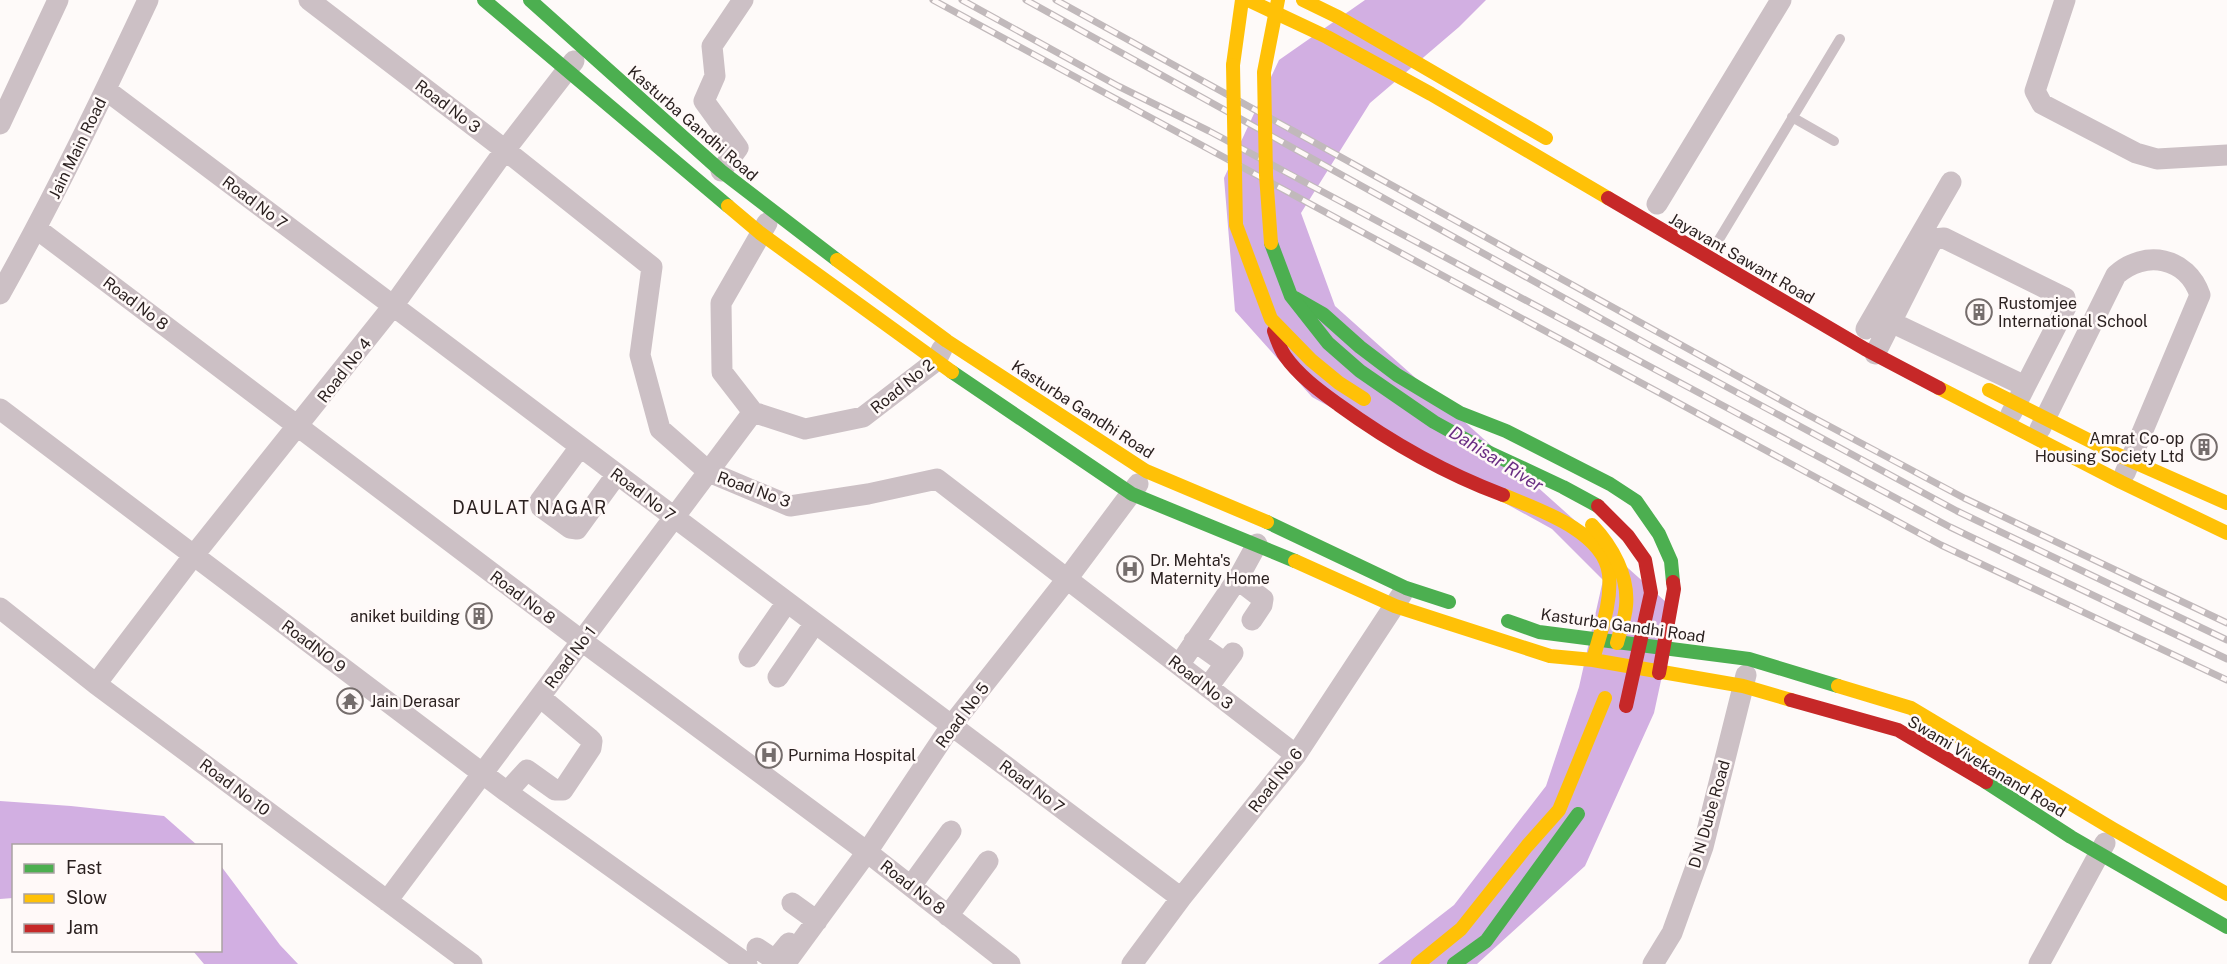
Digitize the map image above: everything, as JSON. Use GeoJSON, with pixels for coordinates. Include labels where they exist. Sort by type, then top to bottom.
{"type":"FeatureCollection","features":[{"type":"Feature","properties":{"kind":"main road"},"geometry":{"type":"LineString","coordinates":[[484,0],[760,233],[936,361],[1132,494],[1266,548],[1395,606]]}},
{"type":"Feature","properties":{"kind":"main road","name":"Kasturba Gandhi Road"},"geometry":{"type":"LineString","coordinates":[[530,0],[721,171],[774,213],[947,341],[1146,471],[1288,531],[1406,588],[1462,606]]}},
{"type":"Feature","properties":{"kind":"main road"},"geometry":{"type":"LineString","coordinates":[[1242,0],[1233,64],[1236,225],[1276,338],[1285,356],[1316,389],[1407,450],[1468,482],[1517,500],[1577,529],[1587,537],[1605,562],[1610,578],[1593,660]]}},
{"type":"Feature","properties":{"kind":"main road","name":"Jayavant Sawant Road"},"geometry":{"type":"LineString","coordinates":[[1248,0],[1327,37],[1877,334],[2130,461],[2227,503]]}},
{"type":"Feature","properties":{"kind":"main road"},"geometry":{"type":"LineString","coordinates":[[1278,0],[1264,72],[1266,175],[1270,244],[1291,296],[1328,343],[1395,397],[1490,453],[1598,506],[1628,536],[1645,560],[1650,593],[1626,706],[1622,715]]}},
{"type":"Feature","properties":{"kind":"main road"},"geometry":{"type":"LineString","coordinates":[[1304,0],[1448,79],[1557,144]]}},
{"type":"Feature","properties":{"kind":"main road"},"geometry":{"type":"LineString","coordinates":[[1291,296],[1323,314],[1360,347],[1397,375],[1460,413],[1506,431],[1610,484],[1636,501],[1659,534],[1671,561],[1674,589],[1659,673]]}},
{"type":"Feature","properties":{"kind":"main road"},"geometry":{"type":"LineString","coordinates":[[1271,319],[1311,360],[1339,383],[1374,405]]}},
{"type":"Feature","properties":{"kind":"main road","name":"Jayavant Sawant Road"},"geometry":{"type":"LineString","coordinates":[[1975,383],[2016,404],[2036,437],[2121,482],[2227,533]]}},
{"type":"Feature","properties":{"kind":"main road"},"geometry":{"type":"LineString","coordinates":[[1418,964],[1461,929],[1527,846],[1559,810],[1605,698],[1626,602],[1618,562],[1604,537],[1584,518]]}},
{"type":"Feature","properties":{"kind":"main road"},"geometry":{"type":"LineString","coordinates":[[1266,548],[1288,531]]}},
{"type":"Feature","properties":{"kind":"main road","name":"Swami Vivekanand Road"},"geometry":{"type":"LineString","coordinates":[[1395,606],[1550,656],[1593,660],[1743,686],[1898,730],[2227,927]]}},
{"type":"Feature","properties":{"kind":"main road","name":"Kasturba Gandhi Road"},"geometry":{"type":"LineString","coordinates":[[1495,617],[1539,632],[1716,654]]}},
{"type":"Feature","properties":{"kind":"main road","name":"Swami Vivekanand Road"},"geometry":{"type":"LineString","coordinates":[[1716,654],[1749,659],[1911,708],[2113,829],[2227,894]]}},
{"type":"Feature","properties":{"kind":"main road"},"geometry":{"type":"LineString","coordinates":[[1454,964],[1485,941],[1527,888],[1576,818],[1585,800]]}},
{"type":"Feature","properties":{"kind":"street"},"geometry":{"type":"LineString","coordinates":[[0,124],[58,0]]}},
{"type":"Feature","properties":{"kind":"street","name":"Jain Main Road"},"geometry":{"type":"LineString","coordinates":[[0,294],[37,229],[106,90],[147,0]]}},
{"type":"Feature","properties":{"kind":"street","name":"Road No 3"},"geometry":{"type":"LineString","coordinates":[[309,0],[506,150],[652,267],[640,355],[660,429],[709,472],[790,506],[868,494],[937,479],[1296,755]]}},
{"type":"Feature","properties":{"kind":"street"},"geometry":{"type":"LineString","coordinates":[[721,171],[738,148],[704,100],[716,76],[712,46],[743,0]]}},
{"type":"Feature","properties":{"kind":"street"},"geometry":{"type":"LineString","coordinates":[[1657,204],[1781,0]]}},
{"type":"Feature","properties":{"kind":"street"},"geometry":{"type":"LineString","coordinates":[[2065,0],[2035,91],[2042,104],[2136,153],[2157,159],[2227,155]]}},
{"type":"Feature","properties":{"kind":"street","name":"Road No 4"},"geometry":{"type":"LineString","coordinates":[[96,684],[194,555],[393,306],[506,150],[583,49]]}},
{"type":"Feature","properties":{"kind":"street","name":"Road No 7"},"geometry":{"type":"LineString","coordinates":[[106,90],[393,306],[614,478],[675,517],[784,605],[951,726],[1180,898]]}},
{"type":"Feature","properties":{"kind":"street"},"geometry":{"type":"LineString","coordinates":[[1877,334],[1951,182]]}},
{"type":"Feature","properties":{"kind":"street"},"geometry":{"type":"LineString","coordinates":[[753,412],[722,372],[721,303],[760,233],[774,213]]}},
{"type":"Feature","properties":{"kind":"street","name":"Road No 8"},"geometry":{"type":"LineString","coordinates":[[37,229],[582,641],[867,852],[915,881],[953,910],[1010,964]]}},
{"type":"Feature","properties":{"kind":"street"},"geometry":{"type":"LineString","coordinates":[[1944,238],[2065,298],[2066,307],[2016,404],[1877,334],[1934,239],[1944,238]]}},
{"type":"Feature","properties":{"kind":"street"},"geometry":{"type":"LineString","coordinates":[[2036,437],[2116,275],[2139,261],[2154,259],[2178,267],[2197,284],[2200,295],[2121,482]]}},
{"type":"Feature","properties":{"kind":"street","name":"Road No 2"},"geometry":{"type":"LineString","coordinates":[[753,412],[805,429],[863,417],[936,361],[947,341]]}},
{"type":"Feature","properties":{"kind":"street","name":"RoadNO 9"},"geometry":{"type":"LineString","coordinates":[[0,409],[507,792],[780,946]]}},
{"type":"Feature","properties":{"kind":"street","name":"Road No 1"},"geometry":{"type":"LineString","coordinates":[[387,901],[753,412]]}},
{"type":"Feature","properties":{"kind":"street"},"geometry":{"type":"LineString","coordinates":[[578,450],[540,501],[541,507],[570,528],[577,529],[614,478]]}},
{"type":"Feature","properties":{"kind":"street","name":"Road No 5"},"geometry":{"type":"LineString","coordinates":[[780,946],[867,852],[951,726],[1132,494],[1146,471]]}},
{"type":"Feature","properties":{"kind":"street"},"geometry":{"type":"LineString","coordinates":[[1179,664],[1237,579],[1266,548]]}},
{"type":"Feature","properties":{"kind":"street"},"geometry":{"type":"LineString","coordinates":[[1237,579],[1263,598],[1262,606],[1252,620]]}},
{"type":"Feature","properties":{"kind":"street","name":"Road No 6"},"geometry":{"type":"LineString","coordinates":[[1132,964],[1180,898],[1296,755],[1406,588]]}},
{"type":"Feature","properties":{"kind":"street"},"geometry":{"type":"LineString","coordinates":[[749,657],[784,605]]}},
{"type":"Feature","properties":{"kind":"street","name":"Road No 10"},"geometry":{"type":"LineString","coordinates":[[0,608],[96,684],[472,964]]}},
{"type":"Feature","properties":{"kind":"street"},"geometry":{"type":"LineString","coordinates":[[778,677],[813,626]]}},
{"type":"Feature","properties":{"kind":"street"},"geometry":{"type":"LineString","coordinates":[[1194,641],[1229,658],[1208,687]]}},
{"type":"Feature","properties":{"kind":"street","name":"D N Dube Road"},"geometry":{"type":"LineString","coordinates":[[1653,964],[1672,933],[1702,847],[1749,659]]}},
{"type":"Feature","properties":{"kind":"street"},"geometry":{"type":"LineString","coordinates":[[507,792],[527,770],[555,790],[563,790],[591,748],[592,741],[589,738],[540,697]]}},
{"type":"Feature","properties":{"kind":"street"},"geometry":{"type":"LineString","coordinates":[[2039,964],[2113,829]]}},
{"type":"Feature","properties":{"kind":"street"},"geometry":{"type":"LineString","coordinates":[[915,881],[951,831]]}},
{"type":"Feature","properties":{"kind":"street"},"geometry":{"type":"LineString","coordinates":[[953,910],[988,861]]}},
{"type":"Feature","properties":{"kind":"street"},"geometry":{"type":"LineString","coordinates":[[780,946],[792,903]]}},
{"type":"Feature","properties":{"kind":"lane"},"geometry":{"type":"LineString","coordinates":[[1717,241],[1840,39]]}},
{"type":"Feature","properties":{"kind":"lane"},"geometry":{"type":"LineString","coordinates":[[1792,117],[1834,141]]}},
{"type":"Feature","properties":{"kind":"water","name":"Dahisar River"},"geometry":{"type":"Polygon","coordinates":[[[1365,0],[1486,0],[1459,27],[1370,103],[1301,213],[1335,306],[1676,611],[1654,713],[1585,866],[1477,964],[1378,964],[1454,905],[1546,786],[1579,687],[1603,580],[1552,529],[1312,397],[1235,311],[1224,178],[1279,60],[1365,0]]]}},
{"type":"Feature","properties":{"kind":"water"},"geometry":{"type":"Polygon","coordinates":[[[0,801],[164,816],[196,844],[12,844],[12,898],[0,899],[0,801]]]}},
{"type":"Feature","properties":{"kind":"water"},"geometry":{"type":"Polygon","coordinates":[[[222,867],[280,945],[298,964],[204,964],[194,952],[222,952],[222,867]]]}},
{"type":"Feature","properties":{"kind":"railway"},"geometry":{"type":"LineString","coordinates":[[933,0],[1941,545],[2227,680]]}},
{"type":"Feature","properties":{"kind":"railway"},"geometry":{"type":"LineString","coordinates":[[962,0],[1118,86],[1209,131],[1950,527],[2227,659]]}},
{"type":"Feature","properties":{"kind":"railway"},"geometry":{"type":"LineString","coordinates":[[1026,0],[1647,344],[1957,511],[2227,640]]}},
{"type":"Feature","properties":{"kind":"railway"},"geometry":{"type":"LineString","coordinates":[[1056,0],[1799,410],[1964,498],[2227,623]]}},
{"type":"Feature","properties":{"kind":"traffic: fast"},"geometry":{"type":"LineString","coordinates":[[484,0],[728,206]]}},
{"type":"Feature","properties":{"kind":"traffic: fast"},"geometry":{"type":"LineString","coordinates":[[530,0],[721,171],[837,260]]}},
{"type":"Feature","properties":{"kind":"traffic: fast"},"geometry":{"type":"LineString","coordinates":[[1271,243],[1291,296],[1328,343],[1360,371],[1434,422],[1490,453],[1598,506]]}},
{"type":"Feature","properties":{"kind":"traffic: fast"},"geometry":{"type":"LineString","coordinates":[[1295,298],[1323,314],[1360,347],[1397,375],[1460,413],[1506,431],[1610,484],[1636,501],[1659,534],[1671,561],[1673,582]]}},
{"type":"Feature","properties":{"kind":"traffic: fast"},"geometry":{"type":"LineString","coordinates":[[952,372],[1132,494],[1295,561]]}},
{"type":"Feature","properties":{"kind":"traffic: fast"},"geometry":{"type":"LineString","coordinates":[[1267,522],[1406,588],[1449,602]]}},
{"type":"Feature","properties":{"kind":"traffic: fast"},"geometry":{"type":"LineString","coordinates":[[1508,621],[1539,632],[1749,659],[1838,686]]}},
{"type":"Feature","properties":{"kind":"traffic: fast"},"geometry":{"type":"LineString","coordinates":[[1986,782],[2071,837],[2227,927]]}},
{"type":"Feature","properties":{"kind":"traffic: fast"},"geometry":{"type":"LineString","coordinates":[[1454,964],[1486,941],[1578,814]]}},
{"type":"Feature","properties":{"kind":"traffic: slow"},"geometry":{"type":"LineString","coordinates":[[1233,65],[1242,0]]}},
{"type":"Feature","properties":{"kind":"traffic: slow"},"geometry":{"type":"LineString","coordinates":[[1248,0],[1327,37],[1431,94],[1608,198]]}},
{"type":"Feature","properties":{"kind":"traffic: slow"},"geometry":{"type":"LineString","coordinates":[[1271,243],[1266,175],[1264,72],[1278,0]]}},
{"type":"Feature","properties":{"kind":"traffic: slow"},"geometry":{"type":"LineString","coordinates":[[1303,0],[1338,17],[1546,138]]}},
{"type":"Feature","properties":{"kind":"traffic: slow"},"geometry":{"type":"LineString","coordinates":[[1233,65],[1236,225],[1271,319],[1311,360],[1339,383],[1364,399]]}},
{"type":"Feature","properties":{"kind":"traffic: slow"},"geometry":{"type":"LineString","coordinates":[[728,206],[760,233],[952,372]]}},
{"type":"Feature","properties":{"kind":"traffic: slow"},"geometry":{"type":"LineString","coordinates":[[837,260],[947,341],[1146,471],[1267,522]]}},
{"type":"Feature","properties":{"kind":"traffic: slow"},"geometry":{"type":"LineString","coordinates":[[1939,388],[2121,482],[2227,533]]}},
{"type":"Feature","properties":{"kind":"traffic: slow"},"geometry":{"type":"LineString","coordinates":[[1989,390],[2116,454],[2227,503]]}},
{"type":"Feature","properties":{"kind":"traffic: slow"},"geometry":{"type":"LineString","coordinates":[[1503,495],[1567,524],[1595,545],[1604,559],[1609,574],[1609,596],[1593,660]]}},
{"type":"Feature","properties":{"kind":"traffic: slow"},"geometry":{"type":"LineString","coordinates":[[1592,525],[1618,562],[1625,584],[1624,620],[1617,643]]}},
{"type":"Feature","properties":{"kind":"traffic: slow"},"geometry":{"type":"LineString","coordinates":[[1295,561],[1395,606],[1550,656],[1593,660],[1743,686],[1791,700]]}},
{"type":"Feature","properties":{"kind":"traffic: slow"},"geometry":{"type":"LineString","coordinates":[[1838,686],[1911,708],[2113,829],[2227,894]]}},
{"type":"Feature","properties":{"kind":"traffic: slow"},"geometry":{"type":"LineString","coordinates":[[1418,964],[1461,929],[1527,846],[1559,810],[1605,698]]}},
{"type":"Feature","properties":{"kind":"traffic: jam"},"geometry":{"type":"LineString","coordinates":[[1608,198],[1865,349],[1939,388]]}},
{"type":"Feature","properties":{"kind":"traffic: jam"},"geometry":{"type":"LineString","coordinates":[[1274,331],[1282,350],[1297,370],[1339,405],[1418,456],[1503,495]]}},
{"type":"Feature","properties":{"kind":"traffic: jam"},"geometry":{"type":"LineString","coordinates":[[1598,506],[1628,536],[1645,560],[1651,593],[1626,706]]}},
{"type":"Feature","properties":{"kind":"traffic: jam"},"geometry":{"type":"LineString","coordinates":[[1659,673],[1674,589],[1673,582]]}},
{"type":"Feature","properties":{"kind":"traffic: jam"},"geometry":{"type":"LineString","coordinates":[[1791,700],[1898,730],[1986,782]]}},
{"type":"Feature","properties":{"kind":"place","name":"Rustomjee International School"},"geometry":{"type":"Point","coordinates":[1979,312]}},
{"type":"Feature","properties":{"kind":"place","name":"Amrat Co-op Housing Society Ltd"},"geometry":{"type":"Point","coordinates":[2204,447]}},
{"type":"Feature","properties":{"kind":"place","name":"Dr. Mehta's Maternity Home"},"geometry":{"type":"Point","coordinates":[1130,569]}},
{"type":"Feature","properties":{"kind":"place","name":"aniket building"},"geometry":{"type":"Point","coordinates":[479,616]}},
{"type":"Feature","properties":{"kind":"place","name":"Jain Derasar"},"geometry":{"type":"Point","coordinates":[350,701]}},
{"type":"Feature","properties":{"kind":"place","name":"Purnima Hospital"},"geometry":{"type":"Point","coordinates":[769,755]}},
{"type":"Feature","properties":{"kind":"district","name":"DAULAT NAGAR"},"geometry":{"type":"Point","coordinates":[530,508]}}]}
